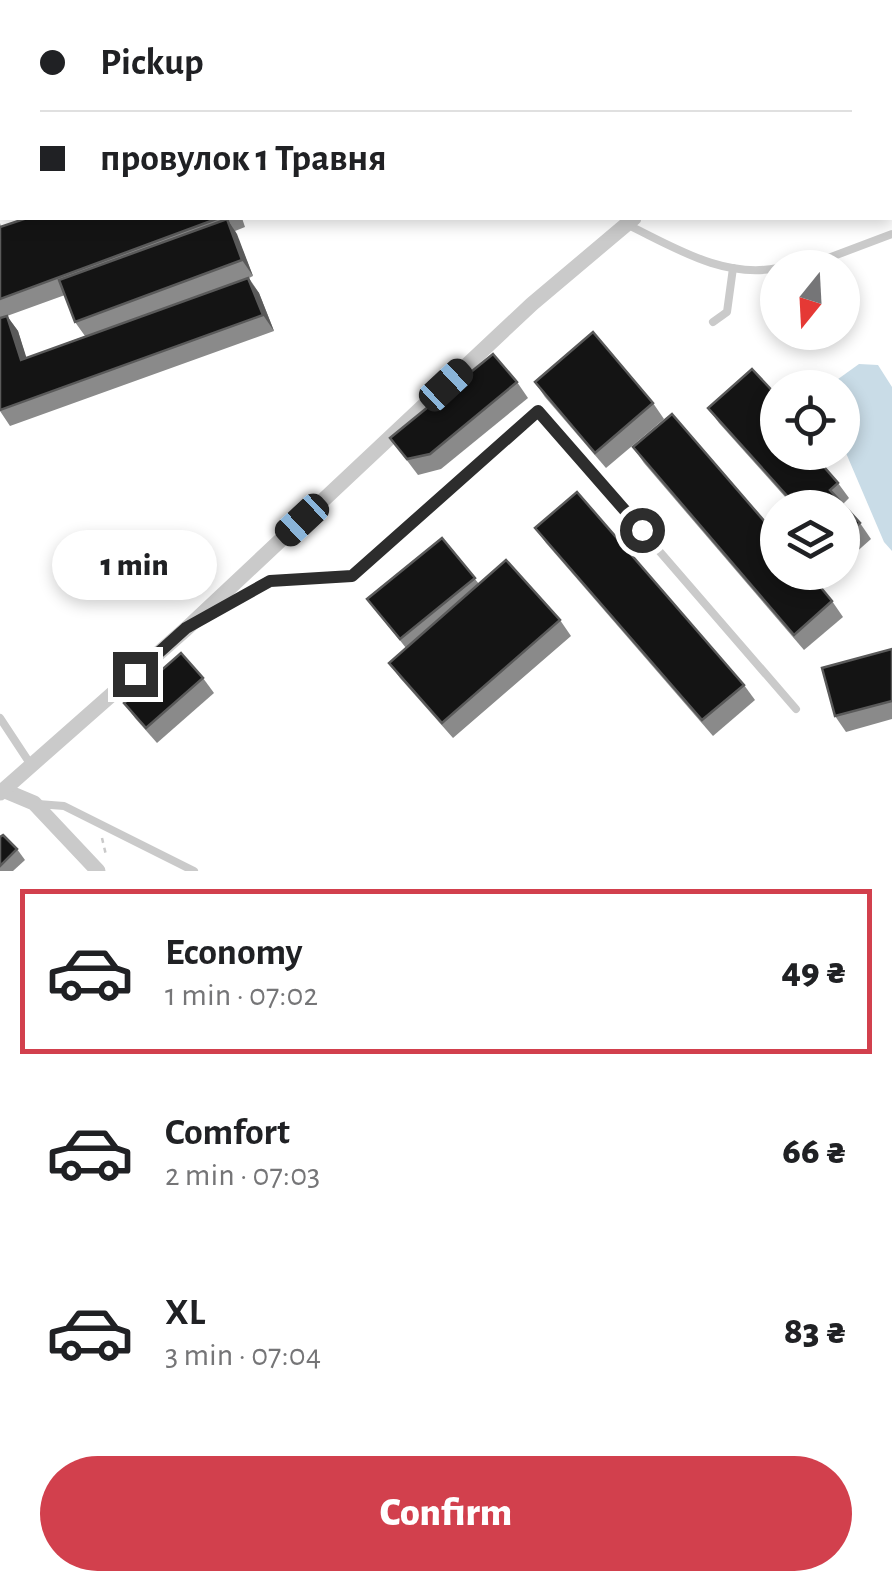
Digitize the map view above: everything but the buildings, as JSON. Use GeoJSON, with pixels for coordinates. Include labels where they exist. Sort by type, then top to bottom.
{"type":"FeatureCollection","features":[{"type":"Feature","properties":{"kind":"street"},"geometry":{"type":"LineString","coordinates":[[98,871],[34,803],[2,792],[186,628],[532,304],[630,221]]}},
{"type":"Feature","properties":{"kind":"lane"},"geometry":{"type":"LineString","coordinates":[[630,221],[711,264],[760,272]]}},
{"type":"Feature","properties":{"kind":"lane"},"geometry":{"type":"LineString","coordinates":[[850,250],[892,234]]}},
{"type":"Feature","properties":{"kind":"lane"},"geometry":{"type":"LineString","coordinates":[[712,322],[727,312],[733,268]]}},
{"type":"Feature","properties":{"kind":"lane"},"geometry":{"type":"LineString","coordinates":[[186,628],[270,581],[352,576],[538,411],[796,708]]}},
{"type":"Feature","properties":{"kind":"lane"},"geometry":{"type":"LineString","coordinates":[[0,718],[31,765]]}},
{"type":"Feature","properties":{"kind":"lane"},"geometry":{"type":"LineString","coordinates":[[34,803],[64,806],[194,871]]}},
{"type":"Feature","properties":{"kind":"path"},"geometry":{"type":"LineString","coordinates":[[98,824],[106,855]]}},
{"type":"Feature","properties":{"kind":"water"},"geometry":{"type":"Polygon","coordinates":[[[859,364],[878,365],[892,387],[892,551],[884,542],[853,470],[860,470],[860,370],[851,370],[859,364]]]}},
{"type":"Feature","properties":{"kind":"route"},"geometry":{"type":"LineString","coordinates":[[135,674],[186,628],[270,581],[352,576],[538,411],[642,530]]}}]}
